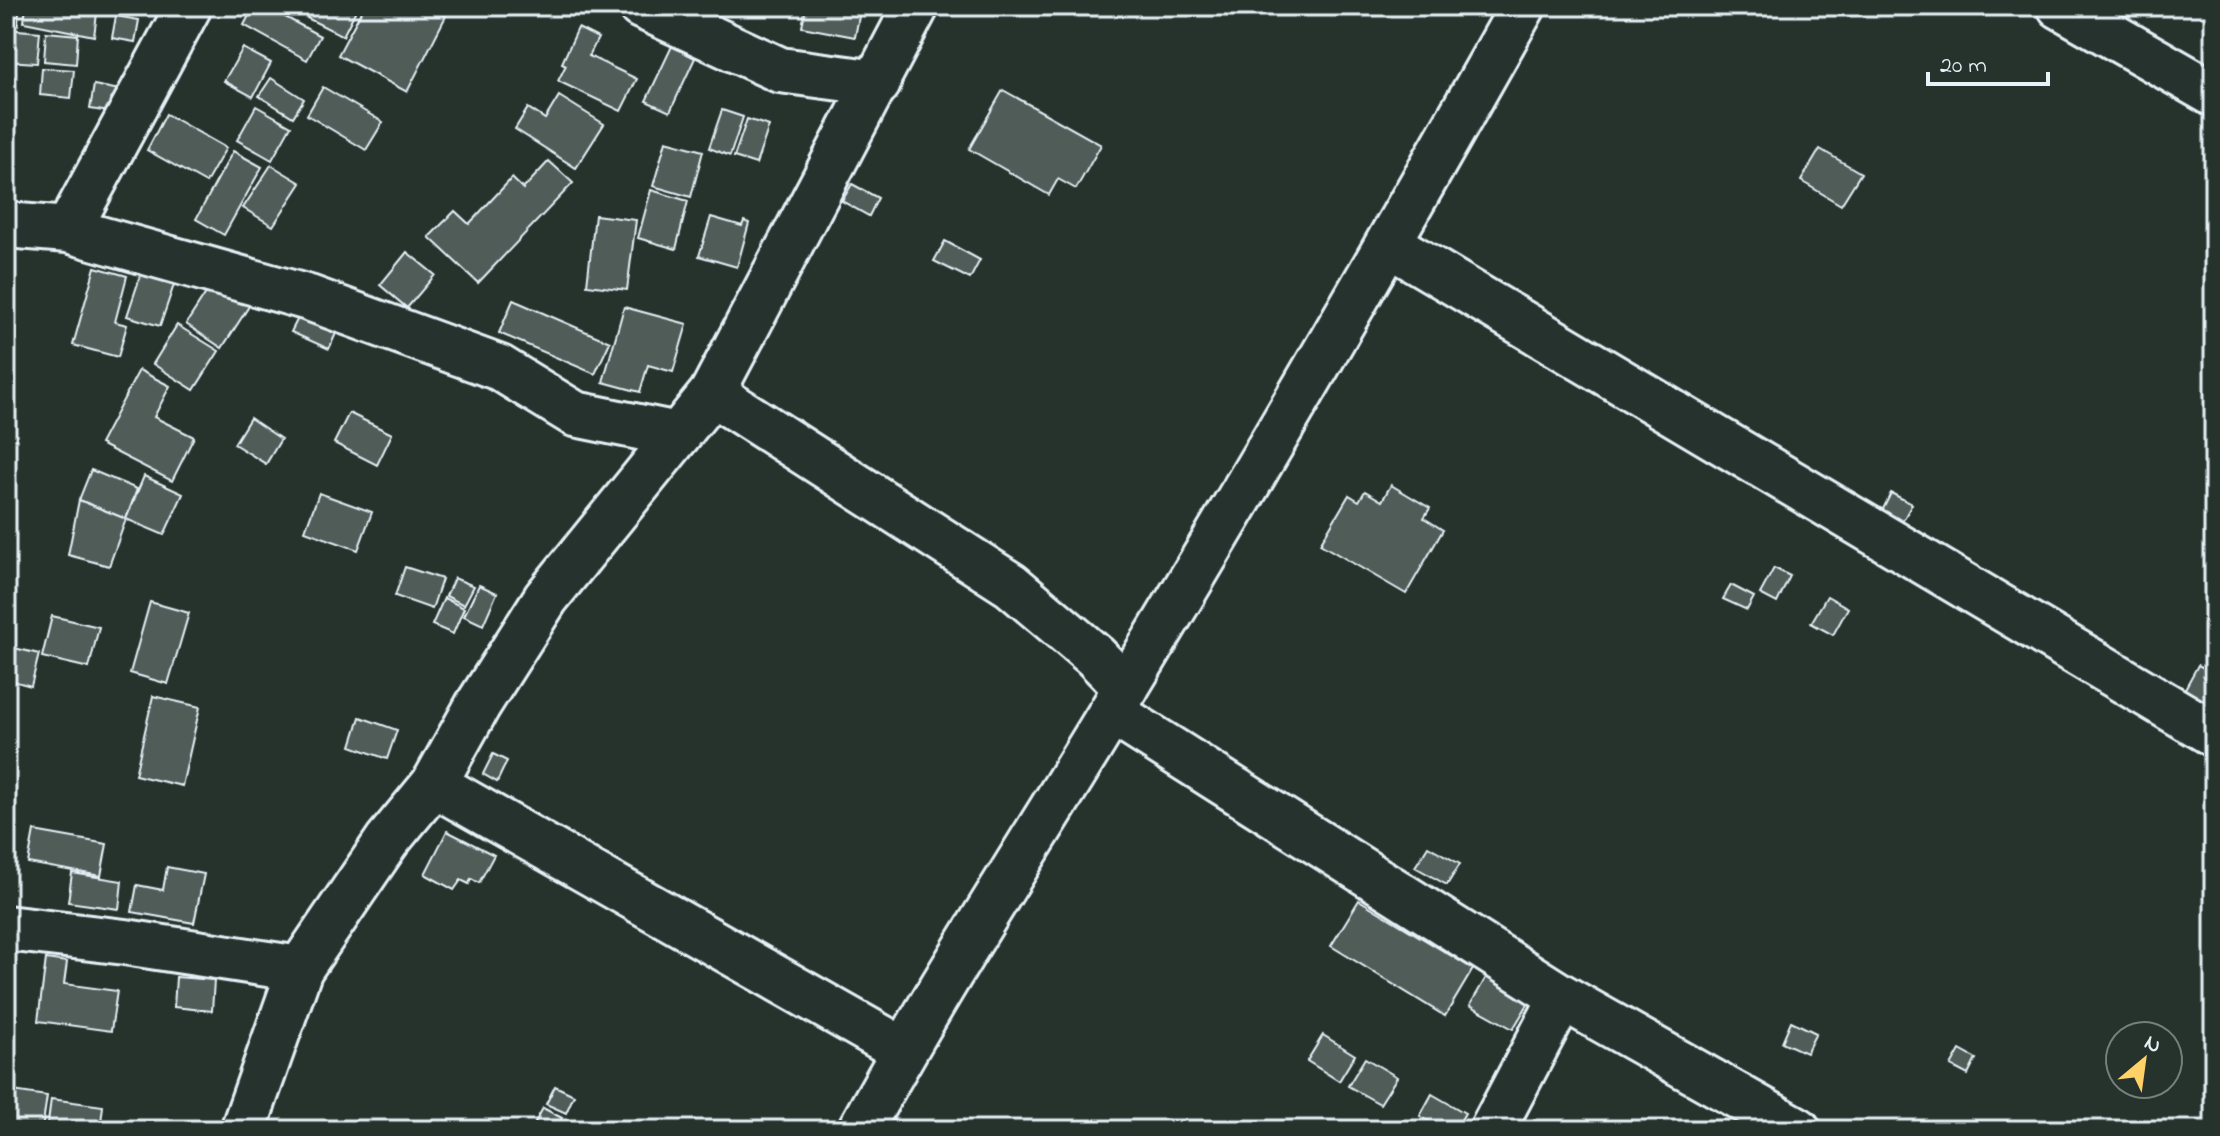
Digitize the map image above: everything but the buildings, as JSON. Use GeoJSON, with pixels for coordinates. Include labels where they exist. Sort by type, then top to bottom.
{"type":"FeatureCollection","features":[{"type":"Feature","properties":{"kind":"street"},"geometry":{"type":"LineString","coordinates":[[68,230],[189,6]]}},
{"type":"Feature","properties":{"kind":"street"},"geometry":{"type":"LineString","coordinates":[[641,6],[780,70],[878,83]]}},
{"type":"Feature","properties":{"kind":"street"},"geometry":{"type":"LineString","coordinates":[[243,1130],[300,969],[387,841],[434,784],[478,705],[546,598],[712,393],[916,6]]}},
{"type":"Feature","properties":{"kind":"street"},"geometry":{"type":"LineString","coordinates":[[860,1130],[903,1050],[1119,700],[1389,244],[1523,6]]}},
{"type":"Feature","properties":{"kind":"street"},"geometry":{"type":"LineString","coordinates":[[2060,6],[2214,94]]}},
{"type":"Feature","properties":{"kind":"street"},"geometry":{"type":"LineString","coordinates":[[6,225],[68,230],[309,298],[500,368],[575,414],[678,435]]}},
{"type":"Feature","properties":{"kind":"street"},"geometry":{"type":"LineString","coordinates":[[1389,244],[2214,734]]}},
{"type":"Feature","properties":{"kind":"street"},"geometry":{"type":"LineString","coordinates":[[712,393],[1011,585],[1095,656],[1119,700],[1562,997],[1798,1130]]}},
{"type":"Feature","properties":{"kind":"street"},"geometry":{"type":"LineString","coordinates":[[434,784],[903,1050]]}},
{"type":"Feature","properties":{"kind":"street"},"geometry":{"type":"LineString","coordinates":[[6,928],[125,942],[300,969]]}},
{"type":"Feature","properties":{"kind":"street"},"geometry":{"type":"LineString","coordinates":[[1492,1130],[1562,997]]}}]}
